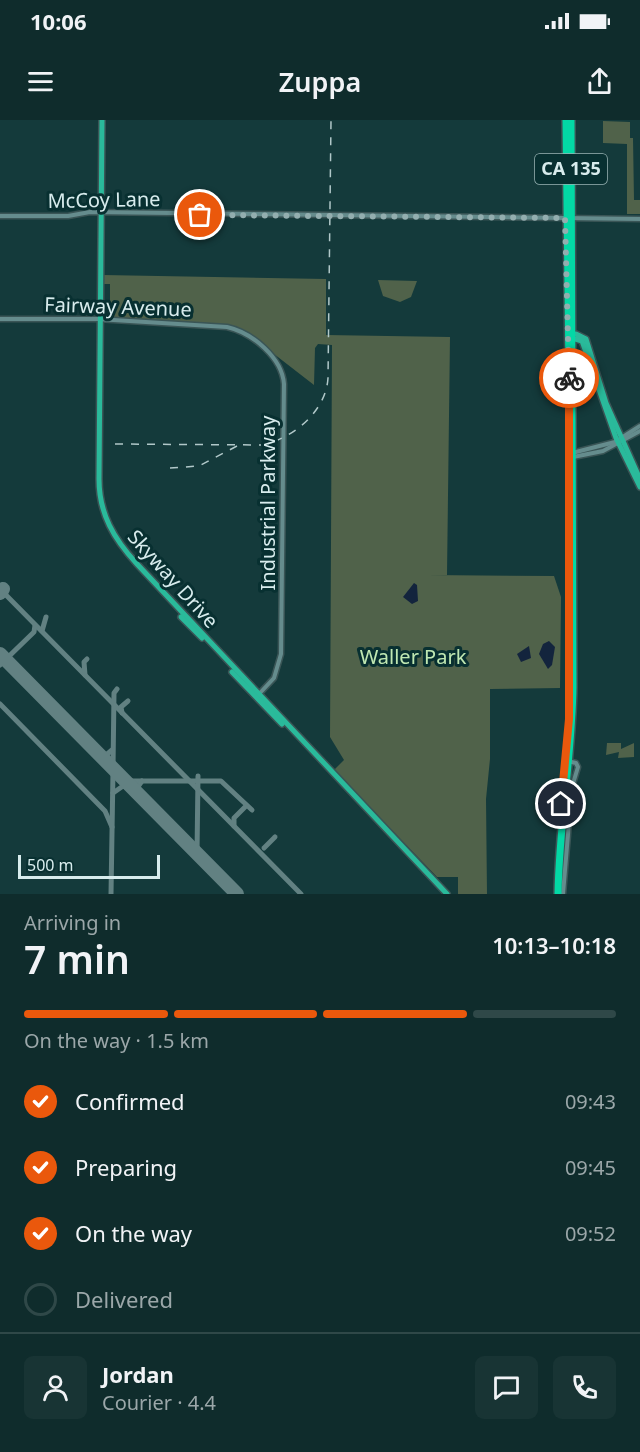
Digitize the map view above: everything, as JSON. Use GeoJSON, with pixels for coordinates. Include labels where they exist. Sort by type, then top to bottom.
{"type":"FeatureCollection","features":[{"type":"Feature","properties":{"kind":"highway","name":"CA 135"},"geometry":{"type":"LineString","coordinates":[[556,894],[568,761],[569,687],[572,336],[566,120]]}},
{"type":"Feature","properties":{"kind":"highway","name":"CA 135"},"geometry":{"type":"LineString","coordinates":[[568,171],[571,120]]}},
{"type":"Feature","properties":{"kind":"main road","name":"Skyway Drive"},"geometry":{"type":"LineString","coordinates":[[101,120],[96,491],[102,520],[112,540],[442,894]]}},
{"type":"Feature","properties":{"kind":"main road","name":"Skyway Drive"},"geometry":{"type":"LineString","coordinates":[[99,319],[99,487],[106,522],[122,548],[447,894]]}},
{"type":"Feature","properties":{"kind":"main road"},"geometry":{"type":"LineString","coordinates":[[572,336],[581,334],[586,339],[598,382],[620,442],[640,487]]}},
{"type":"Feature","properties":{"kind":"main road"},"geometry":{"type":"LineString","coordinates":[[620,442],[640,479]]}},
{"type":"Feature","properties":{"kind":"street","name":"McCoy Lane"},"geometry":{"type":"LineString","coordinates":[[0,216],[70,216],[100,212],[640,219]]}},
{"type":"Feature","properties":{"kind":"street","name":"Fairway Avenue"},"geometry":{"type":"LineString","coordinates":[[0,319],[99,319],[234,329]]}},
{"type":"Feature","properties":{"kind":"street","name":"Industrial Parkway"},"geometry":{"type":"LineString","coordinates":[[234,329],[273,357],[284,374],[281,655],[274,678],[259,694]]}},
{"type":"Feature","properties":{"kind":"street"},"geometry":{"type":"LineString","coordinates":[[620,442],[640,426]]}},
{"type":"Feature","properties":{"kind":"street"},"geometry":{"type":"LineString","coordinates":[[571,455],[595,453],[640,431]]}},
{"type":"Feature","properties":{"kind":"street"},"geometry":{"type":"LineString","coordinates":[[563,894],[572,787],[578,767],[576,763],[568,761]]}},
{"type":"Feature","properties":{"kind":"green space"},"geometry":{"type":"Polygon","coordinates":[[[603,121],[630,122],[630,138],[633,138],[634,200],[640,200],[640,214],[627,214],[627,144],[603,143],[603,121]]]}},
{"type":"Feature","properties":{"kind":"green space","name":"Waller Park"},"geometry":{"type":"Polygon","coordinates":[[[103,275],[326,279],[326,335],[450,337],[447,575],[427,575],[554,576],[561,597],[560,688],[490,689],[490,759],[486,799],[487,894],[458,894],[458,877],[437,877],[334,770],[344,760],[330,737],[332,345],[318,344],[315,348],[314,385],[243,330],[233,326],[110,317],[110,284],[103,284],[103,275]]]}},
{"type":"Feature","properties":{"kind":"green space"},"geometry":{"type":"Polygon","coordinates":[[[378,280],[417,281],[411,297],[400,302],[383,296],[378,280]]]}},
{"type":"Feature","properties":{"kind":"green space"},"geometry":{"type":"Polygon","coordinates":[[[607,743],[621,743],[621,749],[634,743],[634,757],[618,758],[619,752],[606,755],[607,743]]]}},
{"type":"Feature","properties":{"kind":"water"},"geometry":{"type":"Polygon","coordinates":[[[414,583],[417,585],[418,601],[412,604],[403,597],[414,583]]]}},
{"type":"Feature","properties":{"kind":"water"},"geometry":{"type":"Polygon","coordinates":[[[549,641],[555,647],[552,665],[548,669],[539,654],[543,644],[549,641]]]}},
{"type":"Feature","properties":{"kind":"water"},"geometry":{"type":"Polygon","coordinates":[[[529,646],[531,658],[521,662],[517,654],[529,646]]]}},
{"type":"Feature","properties":{"kind":"taxiway"},"geometry":{"type":"LineString","coordinates":[[0,589],[301,894]]}},
{"type":"Feature","properties":{"kind":"taxiway"},"geometry":{"type":"LineString","coordinates":[[42,631],[46,617]]}},
{"type":"Feature","properties":{"kind":"taxiway"},"geometry":{"type":"LineString","coordinates":[[0,665],[34,632],[35,625]]}},
{"type":"Feature","properties":{"kind":"taxiway"},"geometry":{"type":"LineString","coordinates":[[85,675],[84,662],[87,659]]}},
{"type":"Feature","properties":{"kind":"taxiway"},"geometry":{"type":"LineString","coordinates":[[113,768],[114,693],[117,689]]}},
{"type":"Feature","properties":{"kind":"taxiway"},"geometry":{"type":"LineString","coordinates":[[122,713],[121,707],[128,701]]}},
{"type":"Feature","properties":{"kind":"taxiway"},"geometry":{"type":"LineString","coordinates":[[0,704],[105,811],[112,827]]}},
{"type":"Feature","properties":{"kind":"taxiway"},"geometry":{"type":"LineString","coordinates":[[97,752],[105,756],[112,750]]}},
{"type":"Feature","properties":{"kind":"taxiway"},"geometry":{"type":"LineString","coordinates":[[107,763],[113,771],[111,894]]}},
{"type":"Feature","properties":{"kind":"taxiway"},"geometry":{"type":"LineString","coordinates":[[197,854],[198,776]]}},
{"type":"Feature","properties":{"kind":"taxiway"},"geometry":{"type":"LineString","coordinates":[[121,777],[129,781],[221,781],[252,810]]}},
{"type":"Feature","properties":{"kind":"taxiway"},"geometry":{"type":"LineString","coordinates":[[141,798],[137,788],[142,781]]}},
{"type":"Feature","properties":{"kind":"taxiway"},"geometry":{"type":"LineString","coordinates":[[113,793],[123,786],[135,791]]}},
{"type":"Feature","properties":{"kind":"taxiway"},"geometry":{"type":"LineString","coordinates":[[234,826],[234,818],[245,807]]}},
{"type":"Feature","properties":{"kind":"taxiway"},"geometry":{"type":"LineString","coordinates":[[264,848],[275,837]]}},
{"type":"Feature","properties":{"kind":"runway"},"geometry":{"type":"LineString","coordinates":[[0,593],[3,589]]}},
{"type":"Feature","properties":{"kind":"runway"},"geometry":{"type":"LineString","coordinates":[[0,654],[237,894]]}},
{"type":"Feature","properties":{"kind":"railway"},"geometry":{"type":"LineString","coordinates":[[115,444],[262,445],[286,436],[315,412],[326,390],[328,378],[331,120]]}},
{"type":"Feature","properties":{"kind":"railway"},"geometry":{"type":"LineString","coordinates":[[170,468],[199,466],[237,446]]}},
{"type":"Feature","properties":{"kind":"way so far"},"geometry":{"type":"LineString","coordinates":[[200,215],[565,218],[569,378]]}},
{"type":"Feature","properties":{"kind":"route"},"geometry":{"type":"LineString","coordinates":[[561,804],[569,719],[569,378]]}}]}
